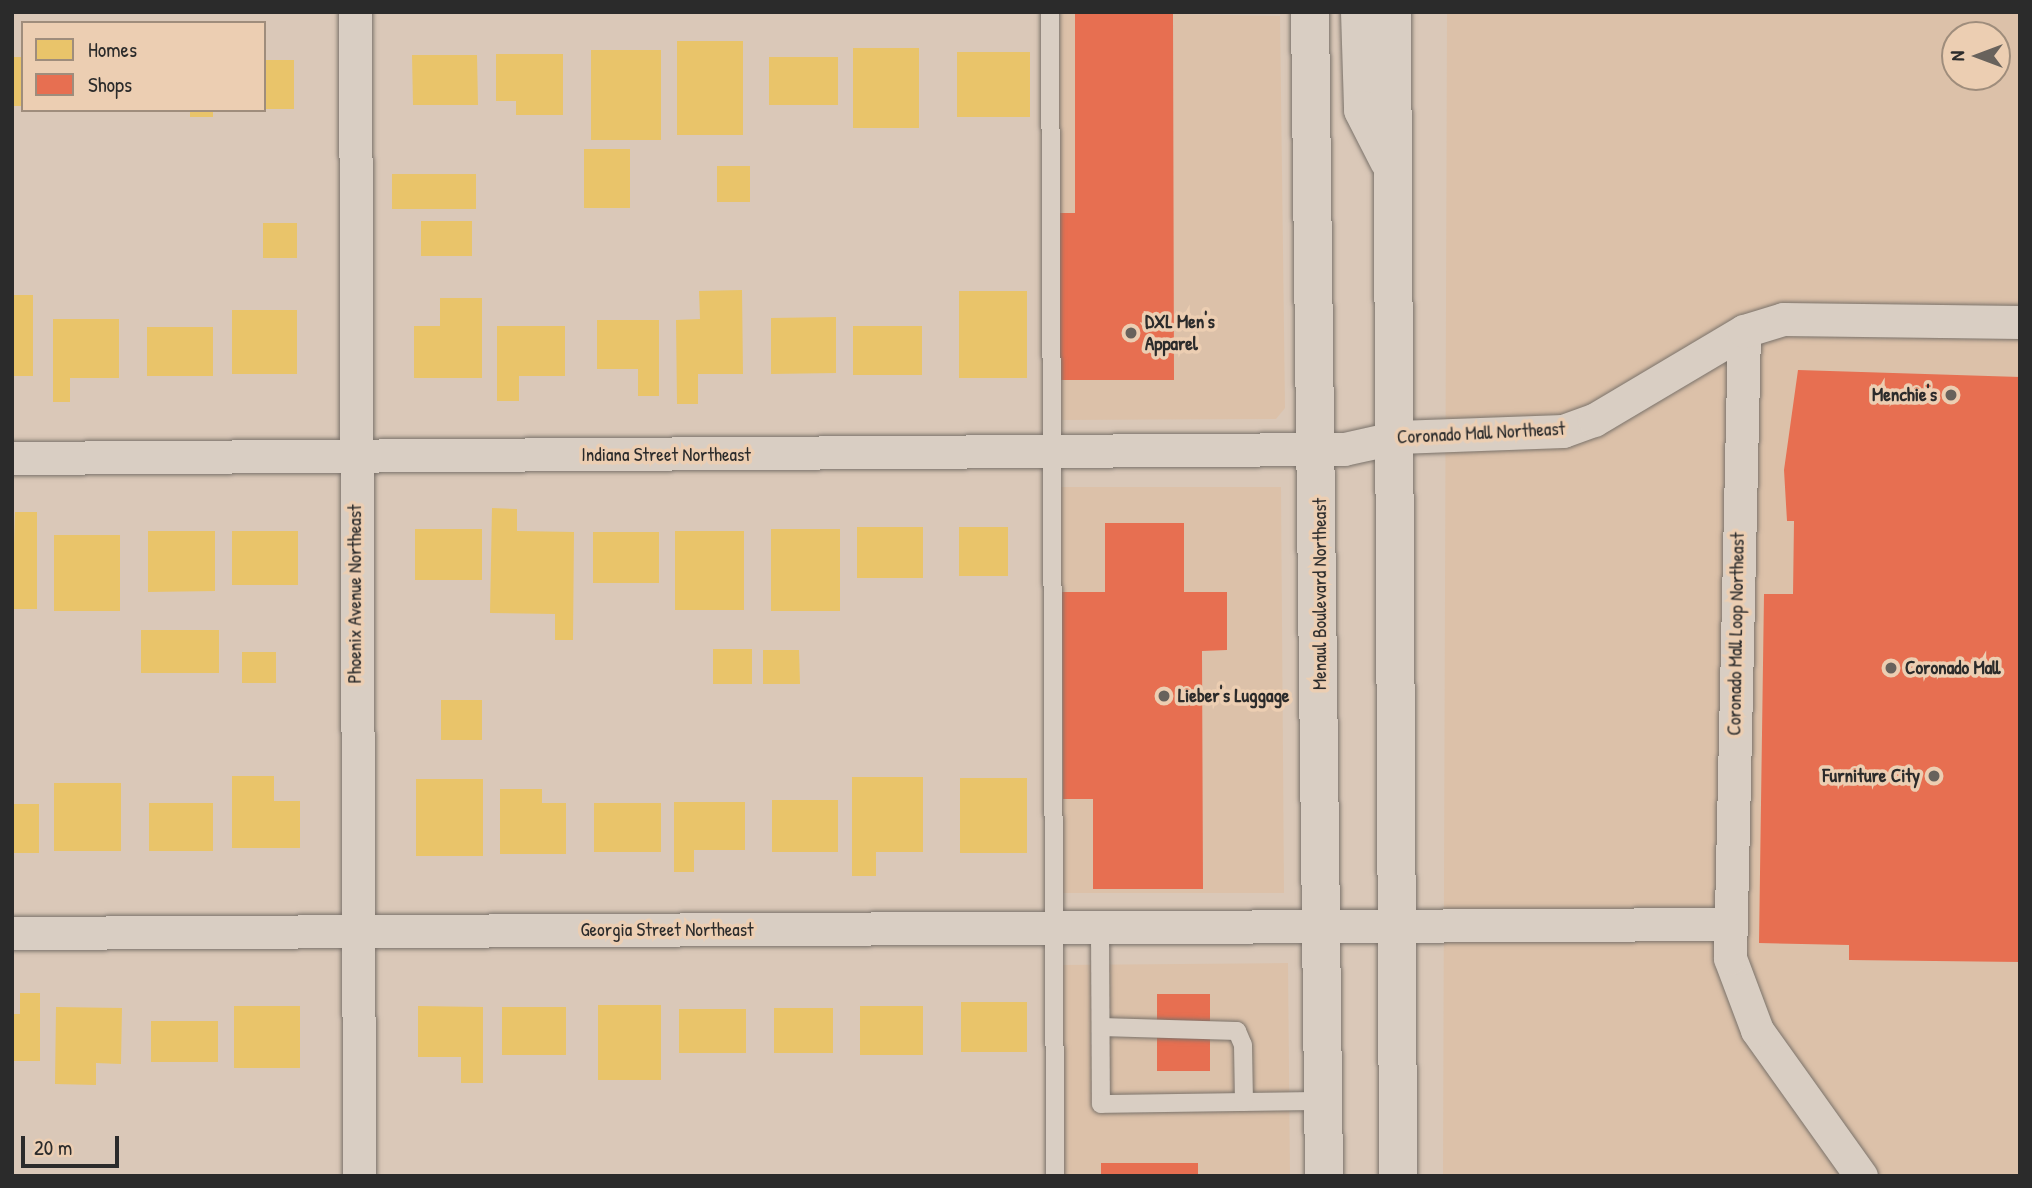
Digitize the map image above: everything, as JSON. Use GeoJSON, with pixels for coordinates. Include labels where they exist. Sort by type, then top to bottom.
{"type":"FeatureCollection","features":[{"type":"Feature","properties":{"kind":"main road","name":"Menaul Boulevard Northeast"},"geometry":{"type":"LineString","coordinates":[[1310,12],[1320,449],[1324,1176]]}},
{"type":"Feature","properties":{"kind":"main road"},"geometry":{"type":"LineString","coordinates":[[1360,12],[1363,110],[1393,170]]}},
{"type":"Feature","properties":{"kind":"main road"},"geometry":{"type":"LineString","coordinates":[[1392,12],[1398,437],[1398,1176]]}},
{"type":"Feature","properties":{"kind":"street","name":"Phoenix Avenue Northeast"},"geometry":{"type":"LineString","coordinates":[[355,12],[359,1176]]}},
{"type":"Feature","properties":{"kind":"street"},"geometry":{"type":"LineString","coordinates":[[1744,331],[1783,319],[2020,322]]}},
{"type":"Feature","properties":{"kind":"street","name":"Coronado Mall Northeast"},"geometry":{"type":"LineString","coordinates":[[1320,449],[1398,437],[1528,435],[1580,426],[1744,331]]}},
{"type":"Feature","properties":{"kind":"street","name":"Coronado Mall Loop Northeast"},"geometry":{"type":"LineString","coordinates":[[1744,331],[1728,924],[1732,970],[1746,1013],[1861,1176]]}},
{"type":"Feature","properties":{"kind":"street","name":"Indiana Street Northeast"},"geometry":{"type":"LineString","coordinates":[[12,458],[1049,453],[1320,449]]}},
{"type":"Feature","properties":{"kind":"street"},"geometry":{"type":"LineString","coordinates":[[1322,925],[1728,924]]}},
{"type":"Feature","properties":{"kind":"street","name":"Georgia Street Northeast"},"geometry":{"type":"LineString","coordinates":[[12,933],[1053,930],[1322,925]]}},
{"type":"Feature","properties":{"kind":"lane"},"geometry":{"type":"LineString","coordinates":[[1050,12],[1049,453],[1055,1176]]}},
{"type":"Feature","properties":{"kind":"lane"},"geometry":{"type":"LineString","coordinates":[[1100,929],[1101,1104],[1323,1101]]}},
{"type":"Feature","properties":{"kind":"lane"},"geometry":{"type":"LineString","coordinates":[[1101,1027],[1237,1031],[1243,1045],[1244,1102]]}},
{"type":"Feature","properties":{"kind":"shaded area"},"geometry":{"type":"Polygon","coordinates":[[[1060,12],[1280,16],[1285,408],[1276,419],[1055,420],[1060,12]]]}},
{"type":"Feature","properties":{"kind":"shaded area"},"geometry":{"type":"Polygon","coordinates":[[[1447,12],[2020,12],[2020,1176],[1443,1176],[1447,12]]]}},
{"type":"Feature","properties":{"kind":"shaded area"},"geometry":{"type":"Polygon","coordinates":[[[1060,487],[1281,487],[1284,893],[1062,893],[1060,487]]]}},
{"type":"Feature","properties":{"kind":"shaded area"},"geometry":{"type":"Polygon","coordinates":[[[1288,963],[1290,1176],[1062,1176],[1061,965],[1288,963]]]}},
{"type":"Feature","properties":{"kind":"building: Homes"},"geometry":{"type":"Polygon","coordinates":[[[677,41],[743,41],[743,135],[677,135],[677,41]]]}},
{"type":"Feature","properties":{"kind":"building: Homes"},"geometry":{"type":"Polygon","coordinates":[[[853,48],[919,48],[919,128],[853,128],[853,48]]]}},
{"type":"Feature","properties":{"kind":"building: Homes"},"geometry":{"type":"Polygon","coordinates":[[[591,50],[661,50],[661,140],[591,140],[591,50]]]}},
{"type":"Feature","properties":{"kind":"building: Homes"},"geometry":{"type":"Polygon","coordinates":[[[957,52],[1030,52],[1030,117],[957,117],[957,52]]]}},
{"type":"Feature","properties":{"kind":"building: Homes"},"geometry":{"type":"Polygon","coordinates":[[[496,54],[563,54],[563,115],[516,115],[516,101],[496,101],[496,54]]]}},
{"type":"Feature","properties":{"kind":"building: Homes"},"geometry":{"type":"Polygon","coordinates":[[[412,55],[477,55],[478,105],[413,105],[412,55]]]}},
{"type":"Feature","properties":{"kind":"building: Homes"},"geometry":{"type":"Polygon","coordinates":[[[12,57],[21,57],[21,106],[12,106],[12,57]]]}},
{"type":"Feature","properties":{"kind":"building: Homes"},"geometry":{"type":"Polygon","coordinates":[[[769,57],[838,57],[838,105],[769,105],[769,57]]]}},
{"type":"Feature","properties":{"kind":"building: Homes"},"geometry":{"type":"Polygon","coordinates":[[[266,60],[294,60],[294,109],[266,109],[266,60]]]}},
{"type":"Feature","properties":{"kind":"building: Homes"},"geometry":{"type":"Polygon","coordinates":[[[190,112],[213,112],[213,117],[190,117],[190,112]]]}},
{"type":"Feature","properties":{"kind":"building: Homes"},"geometry":{"type":"Polygon","coordinates":[[[584,149],[630,149],[630,208],[584,208],[584,149]]]}},
{"type":"Feature","properties":{"kind":"building: Homes"},"geometry":{"type":"Polygon","coordinates":[[[717,166],[750,166],[750,202],[717,202],[717,166]]]}},
{"type":"Feature","properties":{"kind":"building: Homes"},"geometry":{"type":"Polygon","coordinates":[[[392,174],[476,174],[476,209],[392,209],[392,174]]]}},
{"type":"Feature","properties":{"kind":"building: Homes"},"geometry":{"type":"Polygon","coordinates":[[[421,221],[472,221],[472,256],[421,256],[421,221]]]}},
{"type":"Feature","properties":{"kind":"building: Homes"},"geometry":{"type":"Polygon","coordinates":[[[263,223],[297,223],[297,258],[263,258],[263,223]]]}},
{"type":"Feature","properties":{"kind":"building: Homes"},"geometry":{"type":"Polygon","coordinates":[[[742,290],[743,374],[698,374],[698,404],[677,404],[676,320],[700,319],[699,291],[742,290]]]}},
{"type":"Feature","properties":{"kind":"building: Homes"},"geometry":{"type":"Polygon","coordinates":[[[959,291],[1027,291],[1027,378],[959,378],[959,291]]]}},
{"type":"Feature","properties":{"kind":"building: Homes"},"geometry":{"type":"Polygon","coordinates":[[[12,295],[33,295],[33,376],[12,376],[12,295]]]}},
{"type":"Feature","properties":{"kind":"building: Homes"},"geometry":{"type":"Polygon","coordinates":[[[440,298],[482,298],[482,378],[414,378],[414,326],[440,326],[440,298]]]}},
{"type":"Feature","properties":{"kind":"building: Homes"},"geometry":{"type":"Polygon","coordinates":[[[232,310],[297,310],[297,374],[232,374],[232,310]]]}},
{"type":"Feature","properties":{"kind":"building: Homes"},"geometry":{"type":"Polygon","coordinates":[[[836,317],[836,373],[771,374],[771,318],[836,317]]]}},
{"type":"Feature","properties":{"kind":"building: Homes"},"geometry":{"type":"Polygon","coordinates":[[[53,319],[119,319],[119,378],[70,378],[70,402],[53,402],[53,319]]]}},
{"type":"Feature","properties":{"kind":"building: Homes"},"geometry":{"type":"Polygon","coordinates":[[[597,320],[659,320],[659,396],[638,396],[638,369],[597,369],[597,320]]]}},
{"type":"Feature","properties":{"kind":"building: Homes"},"geometry":{"type":"Polygon","coordinates":[[[497,326],[565,326],[565,376],[519,376],[519,401],[497,401],[497,326]]]}},
{"type":"Feature","properties":{"kind":"building: Homes"},"geometry":{"type":"Polygon","coordinates":[[[853,326],[922,326],[922,375],[853,375],[853,326]]]}},
{"type":"Feature","properties":{"kind":"building: Homes"},"geometry":{"type":"Polygon","coordinates":[[[147,327],[213,327],[213,376],[147,376],[147,327]]]}},
{"type":"Feature","properties":{"kind":"building: Homes"},"geometry":{"type":"Polygon","coordinates":[[[492,508],[517,509],[517,531],[574,532],[573,640],[555,640],[555,614],[490,613],[492,508]]]}},
{"type":"Feature","properties":{"kind":"building: Homes"},"geometry":{"type":"Polygon","coordinates":[[[15,512],[37,512],[37,609],[12,609],[15,512]]]}},
{"type":"Feature","properties":{"kind":"building: Homes"},"geometry":{"type":"Polygon","coordinates":[[[857,527],[923,527],[923,578],[857,578],[857,527]]]}},
{"type":"Feature","properties":{"kind":"building: Homes"},"geometry":{"type":"Polygon","coordinates":[[[959,527],[1008,527],[1008,576],[959,576],[959,527]]]}},
{"type":"Feature","properties":{"kind":"building: Homes"},"geometry":{"type":"Polygon","coordinates":[[[415,529],[482,529],[482,580],[415,580],[415,529]]]}},
{"type":"Feature","properties":{"kind":"building: Homes"},"geometry":{"type":"Polygon","coordinates":[[[771,529],[840,529],[840,611],[771,611],[771,529]]]}},
{"type":"Feature","properties":{"kind":"building: Homes"},"geometry":{"type":"Polygon","coordinates":[[[148,531],[215,531],[215,591],[148,592],[148,531]]]}},
{"type":"Feature","properties":{"kind":"building: Homes"},"geometry":{"type":"Polygon","coordinates":[[[232,531],[298,531],[298,585],[232,585],[232,531]]]}},
{"type":"Feature","properties":{"kind":"building: Homes"},"geometry":{"type":"Polygon","coordinates":[[[675,531],[744,531],[744,610],[675,610],[675,531]]]}},
{"type":"Feature","properties":{"kind":"building: Homes"},"geometry":{"type":"Polygon","coordinates":[[[593,532],[659,532],[659,583],[593,583],[593,532]]]}},
{"type":"Feature","properties":{"kind":"building: Homes"},"geometry":{"type":"Polygon","coordinates":[[[54,535],[120,535],[120,611],[54,611],[54,535]]]}},
{"type":"Feature","properties":{"kind":"building: Homes"},"geometry":{"type":"Polygon","coordinates":[[[141,630],[219,630],[219,673],[141,673],[141,630]]]}},
{"type":"Feature","properties":{"kind":"building: Homes"},"geometry":{"type":"Polygon","coordinates":[[[713,649],[752,649],[752,684],[713,684],[713,649]]]}},
{"type":"Feature","properties":{"kind":"building: Homes"},"geometry":{"type":"Polygon","coordinates":[[[763,650],[799,650],[800,684],[763,684],[763,650]]]}},
{"type":"Feature","properties":{"kind":"building: Homes"},"geometry":{"type":"Polygon","coordinates":[[[242,652],[276,652],[276,683],[242,683],[242,652]]]}},
{"type":"Feature","properties":{"kind":"building: Homes"},"geometry":{"type":"Polygon","coordinates":[[[441,700],[482,700],[482,740],[441,740],[441,700]]]}},
{"type":"Feature","properties":{"kind":"building: Homes"},"geometry":{"type":"Polygon","coordinates":[[[232,776],[274,776],[274,801],[300,801],[300,848],[232,848],[232,776]]]}},
{"type":"Feature","properties":{"kind":"building: Homes"},"geometry":{"type":"Polygon","coordinates":[[[852,777],[923,777],[923,852],[876,852],[876,876],[852,876],[852,777]]]}},
{"type":"Feature","properties":{"kind":"building: Homes"},"geometry":{"type":"Polygon","coordinates":[[[960,778],[1027,778],[1027,853],[960,853],[960,778]]]}},
{"type":"Feature","properties":{"kind":"building: Homes"},"geometry":{"type":"Polygon","coordinates":[[[416,779],[483,779],[483,856],[416,856],[416,779]]]}},
{"type":"Feature","properties":{"kind":"building: Homes"},"geometry":{"type":"Polygon","coordinates":[[[54,783],[121,783],[121,851],[54,851],[54,783]]]}},
{"type":"Feature","properties":{"kind":"building: Homes"},"geometry":{"type":"Polygon","coordinates":[[[500,789],[542,789],[542,803],[566,803],[566,854],[500,854],[500,789]]]}},
{"type":"Feature","properties":{"kind":"building: Homes"},"geometry":{"type":"Polygon","coordinates":[[[772,800],[838,800],[838,852],[772,852],[772,800]]]}},
{"type":"Feature","properties":{"kind":"building: Homes"},"geometry":{"type":"Polygon","coordinates":[[[674,802],[745,802],[745,850],[694,850],[694,872],[674,872],[674,802]]]}},
{"type":"Feature","properties":{"kind":"building: Homes"},"geometry":{"type":"Polygon","coordinates":[[[149,803],[213,803],[213,851],[149,851],[149,803]]]}},
{"type":"Feature","properties":{"kind":"building: Homes"},"geometry":{"type":"Polygon","coordinates":[[[594,803],[661,803],[661,852],[594,852],[594,803]]]}},
{"type":"Feature","properties":{"kind":"building: Homes"},"geometry":{"type":"Polygon","coordinates":[[[12,804],[39,804],[39,853],[12,853],[12,804]]]}},
{"type":"Feature","properties":{"kind":"building: Homes"},"geometry":{"type":"Polygon","coordinates":[[[20,993],[40,993],[40,1061],[12,1061],[12,1014],[20,1014],[20,993]]]}},
{"type":"Feature","properties":{"kind":"building: Homes"},"geometry":{"type":"Polygon","coordinates":[[[961,1002],[1027,1002],[1027,1052],[961,1052],[961,1002]]]}},
{"type":"Feature","properties":{"kind":"building: Homes"},"geometry":{"type":"Polygon","coordinates":[[[598,1005],[661,1005],[661,1080],[598,1080],[598,1005]]]}},
{"type":"Feature","properties":{"kind":"building: Homes"},"geometry":{"type":"Polygon","coordinates":[[[234,1006],[300,1006],[300,1068],[234,1068],[234,1006]]]}},
{"type":"Feature","properties":{"kind":"building: Homes"},"geometry":{"type":"Polygon","coordinates":[[[418,1006],[483,1007],[483,1083],[461,1083],[461,1057],[418,1057],[418,1006]]]}},
{"type":"Feature","properties":{"kind":"building: Homes"},"geometry":{"type":"Polygon","coordinates":[[[860,1006],[923,1006],[923,1055],[860,1055],[860,1006]]]}},
{"type":"Feature","properties":{"kind":"building: Homes"},"geometry":{"type":"Polygon","coordinates":[[[56,1007],[122,1008],[121,1064],[96,1063],[96,1085],[55,1084],[56,1007]]]}},
{"type":"Feature","properties":{"kind":"building: Homes"},"geometry":{"type":"Polygon","coordinates":[[[502,1007],[566,1007],[566,1055],[502,1055],[502,1007]]]}},
{"type":"Feature","properties":{"kind":"building: Homes"},"geometry":{"type":"Polygon","coordinates":[[[774,1008],[833,1008],[833,1053],[774,1053],[774,1008]]]}},
{"type":"Feature","properties":{"kind":"building: Homes"},"geometry":{"type":"Polygon","coordinates":[[[679,1009],[746,1009],[746,1053],[679,1053],[679,1009]]]}},
{"type":"Feature","properties":{"kind":"building: Homes"},"geometry":{"type":"Polygon","coordinates":[[[151,1021],[218,1021],[218,1062],[151,1062],[151,1021]]]}},
{"type":"Feature","properties":{"kind":"building: Shops"},"geometry":{"type":"Polygon","coordinates":[[[1075,12],[1173,12],[1174,380],[1060,380],[1060,213],[1075,213],[1075,12]]]}},
{"type":"Feature","properties":{"kind":"building: Shops","name":"Coronado Mall"},"geometry":{"type":"Polygon","coordinates":[[[1798,370],[2020,377],[2020,962],[1849,960],[1849,945],[1759,943],[1764,594],[1793,594],[1794,521],[1787,521],[1784,470],[1798,370]]]}},
{"type":"Feature","properties":{"kind":"building: Shops"},"geometry":{"type":"Polygon","coordinates":[[[1105,523],[1184,523],[1184,592],[1227,592],[1227,650],[1202,651],[1203,889],[1093,889],[1093,799],[1063,799],[1062,592],[1105,592],[1105,523]]]}},
{"type":"Feature","properties":{"kind":"building: Shops"},"geometry":{"type":"Polygon","coordinates":[[[1157,994],[1210,994],[1210,1071],[1157,1071],[1157,994]]]}},
{"type":"Feature","properties":{"kind":"building: Shops"},"geometry":{"type":"Polygon","coordinates":[[[1101,1163],[1198,1163],[1198,1176],[1101,1176],[1101,1163]]]}},
{"type":"Feature","properties":{"kind":"place","name":"DXL Men's Apparel"},"geometry":{"type":"Point","coordinates":[1131,333]}},
{"type":"Feature","properties":{"kind":"place","name":"Menchie's"},"geometry":{"type":"Point","coordinates":[1951,395]}},
{"type":"Feature","properties":{"kind":"place","name":"Coronado Mall"},"geometry":{"type":"Point","coordinates":[1891,668]}},
{"type":"Feature","properties":{"kind":"place","name":"Lieber's Luggage"},"geometry":{"type":"Point","coordinates":[1164,696]}},
{"type":"Feature","properties":{"kind":"place","name":"Furniture City"},"geometry":{"type":"Point","coordinates":[1934,776]}}]}
